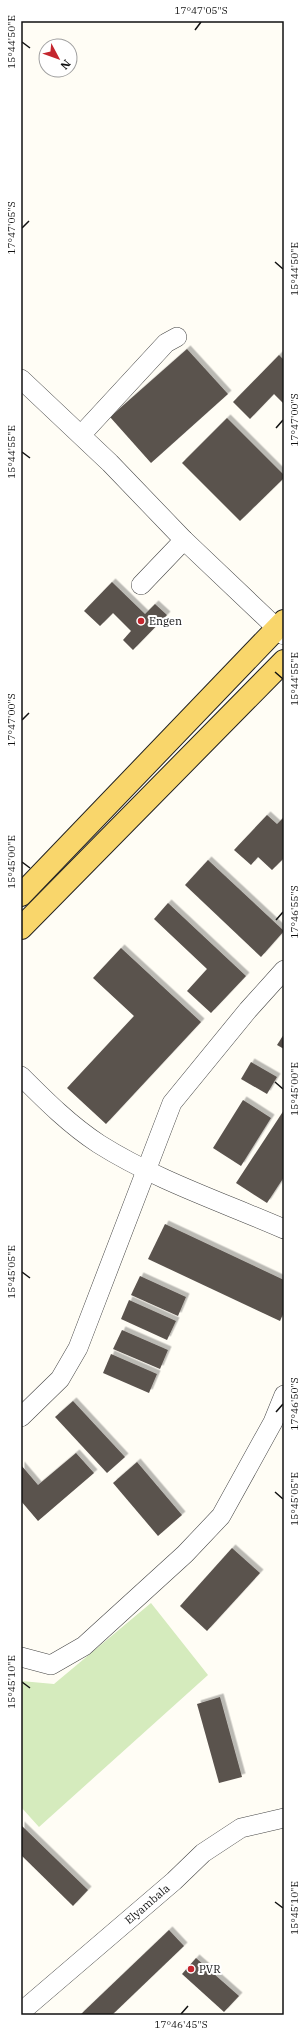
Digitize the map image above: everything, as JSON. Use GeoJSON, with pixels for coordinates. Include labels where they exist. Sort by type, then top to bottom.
{"type":"FeatureCollection","features":[{"type":"Feature","properties":{"kind":"main road"},"geometry":{"type":"LineString","coordinates":[[21,895],[282,628]]}},
{"type":"Feature","properties":{"kind":"main road"},"geometry":{"type":"LineString","coordinates":[[21,928],[284,661]]}},
{"type":"Feature","properties":{"kind":"street"},"geometry":{"type":"LineString","coordinates":[[80,435],[166,343],[177,337]]}},
{"type":"Feature","properties":{"kind":"street"},"geometry":{"type":"LineString","coordinates":[[21,379],[99,452],[184,540],[282,628]]}},
{"type":"Feature","properties":{"kind":"street"},"geometry":{"type":"LineString","coordinates":[[141,585],[184,540]]}},
{"type":"Feature","properties":{"kind":"street"},"geometry":{"type":"LineString","coordinates":[[21,1417],[60,1379],[78,1348],[146,1170],[176,1098],[248,1010],[284,970]]}},
{"type":"Feature","properties":{"kind":"street"},"geometry":{"type":"LineString","coordinates":[[21,1076],[58,1113],[99,1143],[146,1170],[284,1229]]}},
{"type":"Feature","properties":{"kind":"street"},"geometry":{"type":"LineString","coordinates":[[21,1657],[51,1665],[84,1646],[185,1554],[221,1516],[273,1422],[284,1395]]}},
{"type":"Feature","properties":{"kind":"street","name":"Elyambala"},"geometry":{"type":"LineString","coordinates":[[21,2012],[174,1881],[203,1853],[242,1828],[284,1818]]}},
{"type":"Feature","properties":{"kind":"green space"},"geometry":{"type":"Polygon","coordinates":[[[151,1603],[208,1675],[39,1827],[21,1807],[21,1681],[54,1684],[151,1603]]]}},
{"type":"Feature","properties":{"kind":"building"},"geometry":{"type":"Polygon","coordinates":[[[187,349],[228,394],[151,463],[110,417],[187,349]]]}},
{"type":"Feature","properties":{"kind":"building"},"geometry":{"type":"Polygon","coordinates":[[[279,355],[284,360],[284,404],[274,394],[250,419],[233,402],[279,355]]]}},
{"type":"Feature","properties":{"kind":"building"},"geometry":{"type":"Polygon","coordinates":[[[227,418],[284,475],[284,478],[240,521],[182,463],[227,418]]]}},
{"type":"Feature","properties":{"kind":"building","name":"Engen"},"geometry":{"type":"Polygon","coordinates":[[[112,582],[145,614],[155,604],[167,615],[133,650],[123,640],[131,631],[113,613],[100,626],[84,611],[112,582]]]}},
{"type":"Feature","properties":{"kind":"building"},"geometry":{"type":"Polygon","coordinates":[[[267,815],[277,824],[284,817],[284,858],[272,870],[258,857],[251,865],[234,850],[267,815]]]}},
{"type":"Feature","properties":{"kind":"building"},"geometry":{"type":"Polygon","coordinates":[[[208,860],[284,931],[261,957],[185,885],[208,860]]]}},
{"type":"Feature","properties":{"kind":"building"},"geometry":{"type":"Polygon","coordinates":[[[168,903],[246,976],[211,1013],[187,991],[207,969],[154,919],[168,903]]]}},
{"type":"Feature","properties":{"kind":"building"},"geometry":{"type":"Polygon","coordinates":[[[121,948],[201,1022],[106,1124],[67,1088],[134,1016],[93,978],[121,948]]]}},
{"type":"Feature","properties":{"kind":"building"},"geometry":{"type":"Polygon","coordinates":[[[284,1034],[284,1049],[277,1045],[284,1034]]]}},
{"type":"Feature","properties":{"kind":"building"},"geometry":{"type":"Polygon","coordinates":[[[251,1062],[277,1077],[267,1094],[241,1079],[251,1062]]]}},
{"type":"Feature","properties":{"kind":"building"},"geometry":{"type":"Polygon","coordinates":[[[243,1100],[271,1118],[241,1166],[213,1148],[243,1100]]]}},
{"type":"Feature","properties":{"kind":"building"},"geometry":{"type":"Polygon","coordinates":[[[284,1110],[284,1177],[267,1203],[236,1183],[284,1110]]]}},
{"type":"Feature","properties":{"kind":"building"},"geometry":{"type":"Polygon","coordinates":[[[165,1224],[284,1280],[284,1312],[280,1321],[148,1259],[165,1224]]]}},
{"type":"Feature","properties":{"kind":"building"},"geometry":{"type":"Polygon","coordinates":[[[140,1276],[186,1297],[178,1316],[131,1295],[140,1276]]]}},
{"type":"Feature","properties":{"kind":"building"},"geometry":{"type":"Polygon","coordinates":[[[129,1300],[176,1321],[167,1340],[121,1319],[129,1300]]]}},
{"type":"Feature","properties":{"kind":"building"},"geometry":{"type":"Polygon","coordinates":[[[122,1330],[168,1350],[160,1369],[113,1349],[122,1330]]]}},
{"type":"Feature","properties":{"kind":"building"},"geometry":{"type":"Polygon","coordinates":[[[111,1354],[157,1374],[149,1393],[103,1373],[111,1354]]]}},
{"type":"Feature","properties":{"kind":"building"},"geometry":{"type":"Polygon","coordinates":[[[73,1401],[125,1457],[107,1473],[55,1417],[73,1401]]]}},
{"type":"Feature","properties":{"kind":"building"},"geometry":{"type":"Polygon","coordinates":[[[76,1453],[94,1473],[38,1521],[21,1501],[21,1465],[38,1485],[76,1453]]]}},
{"type":"Feature","properties":{"kind":"building"},"geometry":{"type":"Polygon","coordinates":[[[137,1462],[182,1515],[158,1536],[113,1483],[137,1462]]]}},
{"type":"Feature","properties":{"kind":"building"},"geometry":{"type":"Polygon","coordinates":[[[232,1548],[260,1573],[207,1631],[180,1606],[232,1548]]]}},
{"type":"Feature","properties":{"kind":"building"},"geometry":{"type":"Polygon","coordinates":[[[220,1697],[242,1777],[219,1783],[197,1704],[220,1697]]]}},
{"type":"Feature","properties":{"kind":"building"},"geometry":{"type":"Polygon","coordinates":[[[21,1825],[88,1890],[73,1906],[21,1855],[21,1825]]]}},
{"type":"Feature","properties":{"kind":"building"},"geometry":{"type":"Polygon","coordinates":[[[169,1930],[184,1946],[112,2015],[80,2015],[169,1930]]]}},
{"type":"Feature","properties":{"kind":"building"},"geometry":{"type":"Polygon","coordinates":[[[196,1958],[239,1996],[224,2012],[182,1974],[196,1958]]]}},
{"type":"Feature","properties":{"kind":"place","name":"Engen"},"geometry":{"type":"Point","coordinates":[141,621]}},
{"type":"Feature","properties":{"kind":"place","name":"PVR"},"geometry":{"type":"Point","coordinates":[191,1969]}}]}
